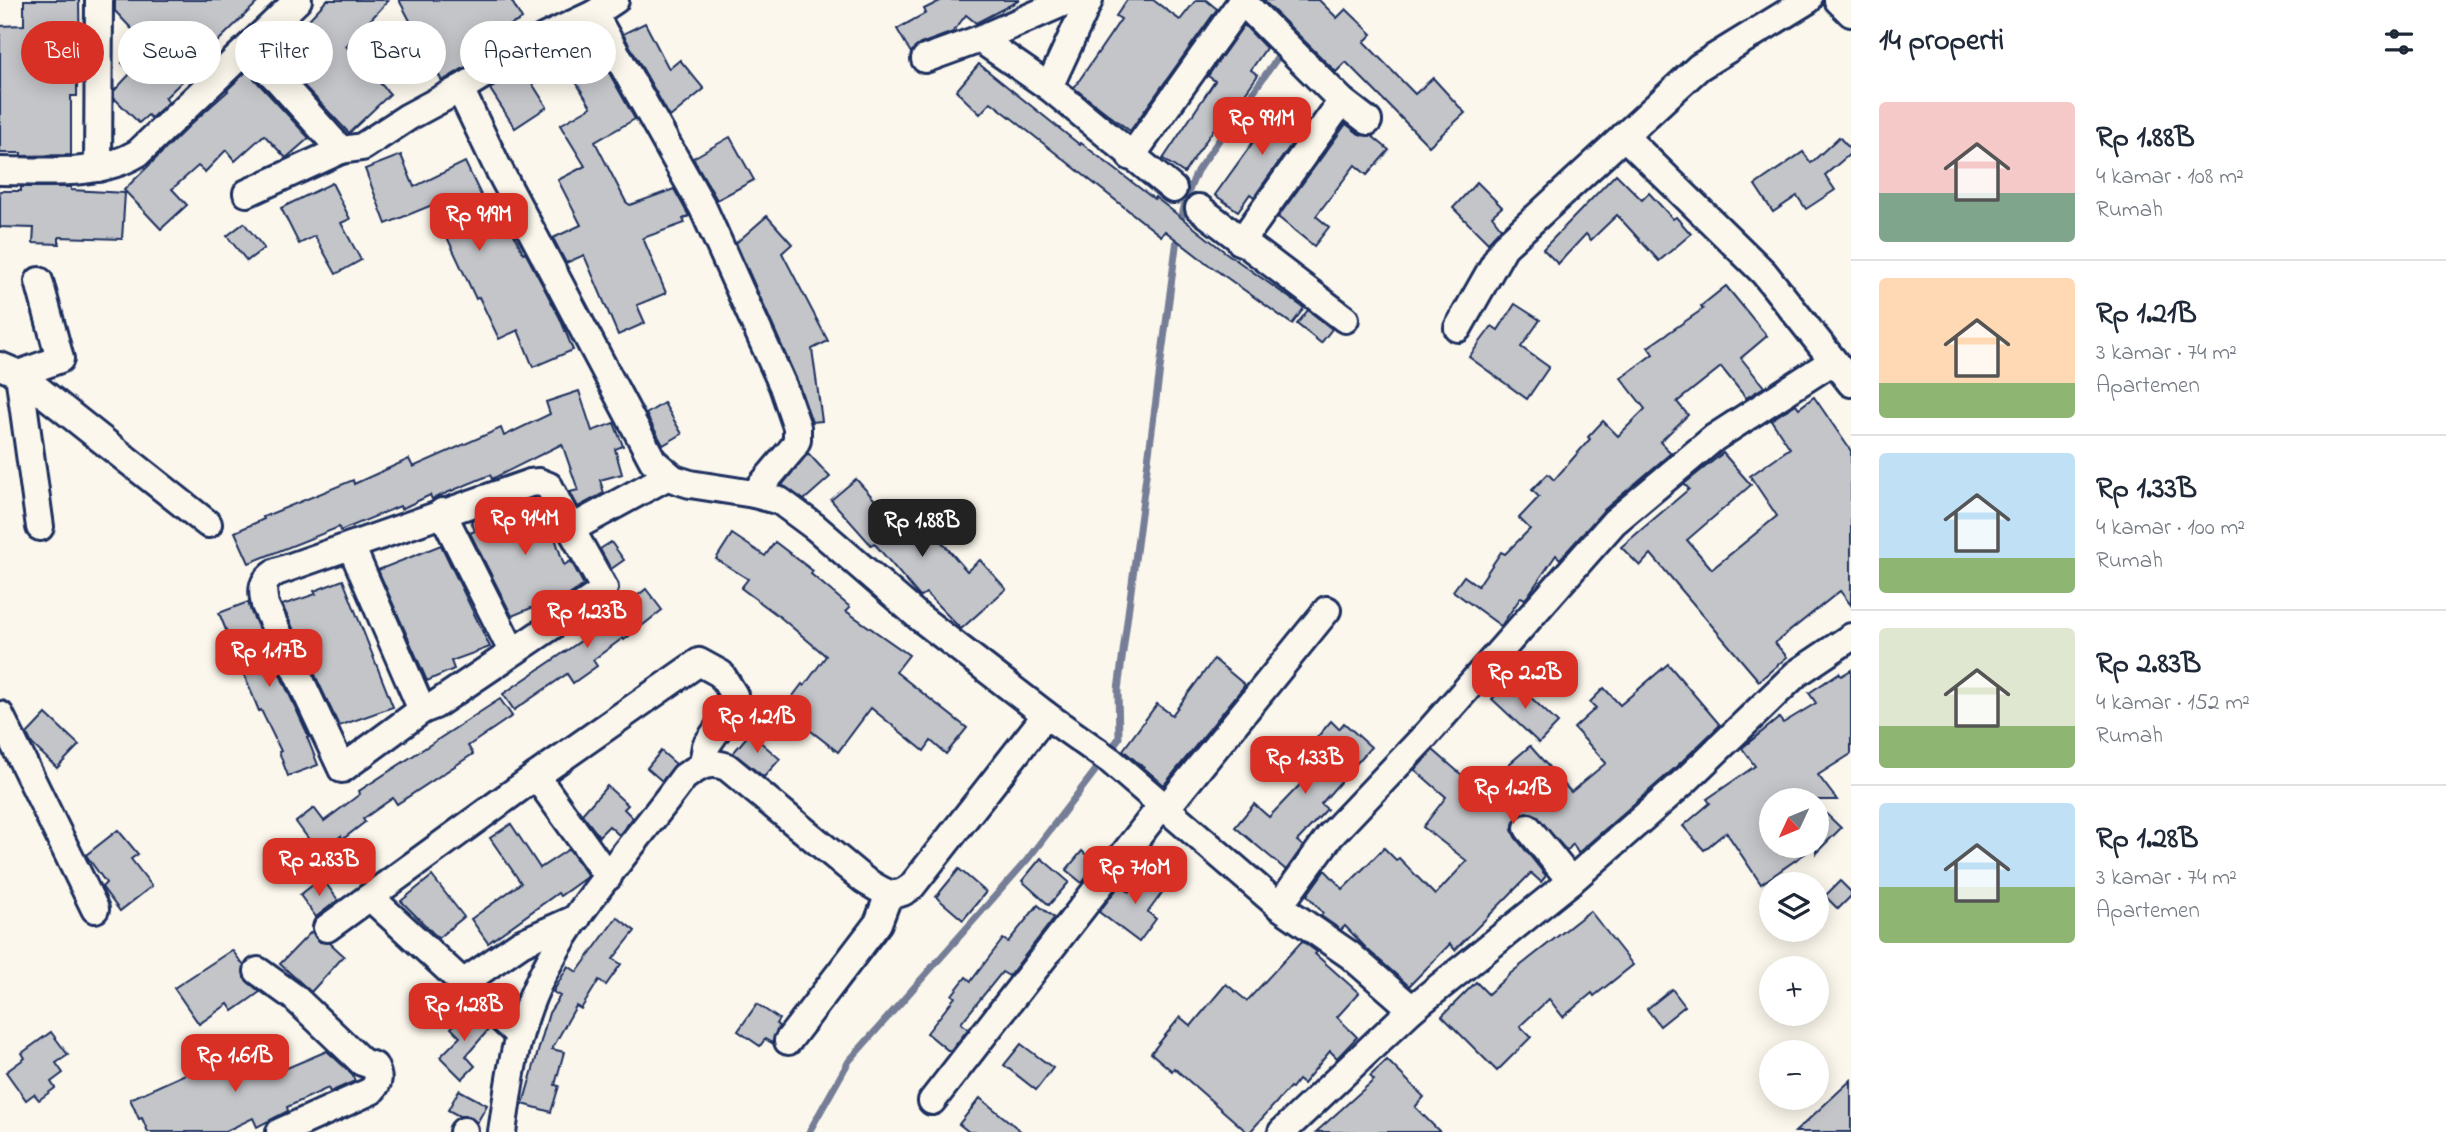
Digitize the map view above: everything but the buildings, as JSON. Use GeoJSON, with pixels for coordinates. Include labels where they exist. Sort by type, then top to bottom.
{"type":"FeatureCollection","features":[{"type":"Feature","properties":{"kind":"street"},"geometry":{"type":"LineString","coordinates":[[98,168],[99,0]]}},
{"type":"Feature","properties":{"kind":"street"},"geometry":{"type":"LineString","coordinates":[[276,21],[298,0]]}},
{"type":"Feature","properties":{"kind":"street"},"geometry":{"type":"LineString","coordinates":[[925,59],[980,39],[1069,0]]}},
{"type":"Feature","properties":{"kind":"street"},"geometry":{"type":"LineString","coordinates":[[1049,87],[1089,0]]}},
{"type":"Feature","properties":{"kind":"street"},"geometry":{"type":"LineString","coordinates":[[1131,156],[1242,0],[1342,102],[1368,121]]}},
{"type":"Feature","properties":{"kind":"street"},"geometry":{"type":"LineString","coordinates":[[1458,328],[1504,247],[1699,67],[1808,0]]}},
{"type":"Feature","properties":{"kind":"street"},"geometry":{"type":"LineString","coordinates":[[1838,0],[1851,13]]}},
{"type":"Feature","properties":{"kind":"street"},"geometry":{"type":"LineString","coordinates":[[247,193],[341,150],[362,147],[545,37],[604,7],[703,208],[783,386],[797,427],[797,440],[793,448],[754,494]]}},
{"type":"Feature","properties":{"kind":"street"},"geometry":{"type":"LineString","coordinates":[[980,39],[1049,87],[1173,189]]}},
{"type":"Feature","properties":{"kind":"street"},"geometry":{"type":"LineString","coordinates":[[0,171],[74,171],[125,161],[138,153],[235,60]]}},
{"type":"Feature","properties":{"kind":"street"},"geometry":{"type":"LineString","coordinates":[[282,84],[341,150]]}},
{"type":"Feature","properties":{"kind":"street"},"geometry":{"type":"LineString","coordinates":[[460,89],[625,412],[653,461],[668,476],[690,484],[780,501],[815,527],[919,617],[1104,756],[1279,906],[1350,954],[1412,1009]]}},
{"type":"Feature","properties":{"kind":"street"},"geometry":{"type":"LineString","coordinates":[[1241,242],[1342,102]]}},
{"type":"Feature","properties":{"kind":"street"},"geometry":{"type":"LineString","coordinates":[[1624,136],[1763,274],[1851,383]]}},
{"type":"Feature","properties":{"kind":"street"},"geometry":{"type":"LineString","coordinates":[[1199,208],[1345,319]]}},
{"type":"Feature","properties":{"kind":"street"},"geometry":{"type":"LineString","coordinates":[[10,370],[60,359],[39,281]]}},
{"type":"Feature","properties":{"kind":"street"},"geometry":{"type":"LineString","coordinates":[[1279,906],[1329,836],[1426,735],[1615,522],[1714,438],[1833,361]]}},
{"type":"Feature","properties":{"kind":"street"},"geometry":{"type":"LineString","coordinates":[[10,370],[208,524]]}},
{"type":"Feature","properties":{"kind":"street"},"geometry":{"type":"LineString","coordinates":[[10,370],[40,527]]}},
{"type":"Feature","properties":{"kind":"street"},"geometry":{"type":"LineString","coordinates":[[571,529],[668,476]]}},
{"type":"Feature","properties":{"kind":"street"},"geometry":{"type":"LineString","coordinates":[[539,482],[549,486],[571,529],[604,588],[435,705],[422,710],[342,769],[265,606],[261,586],[265,579],[276,572],[530,483],[539,482]]}},
{"type":"Feature","properties":{"kind":"street"},"geometry":{"type":"LineString","coordinates":[[443,512],[512,651]]}},
{"type":"Feature","properties":{"kind":"street"},"geometry":{"type":"LineString","coordinates":[[351,546],[422,710]]}},
{"type":"Feature","properties":{"kind":"street"},"geometry":{"type":"LineString","coordinates":[[932,1101],[1165,806],[1327,610]]}},
{"type":"Feature","properties":{"kind":"street"},"geometry":{"type":"LineString","coordinates":[[1282,1132],[1412,1009],[1571,881],[1687,779],[1796,674],[1851,636]]}},
{"type":"Feature","properties":{"kind":"street"},"geometry":{"type":"LineString","coordinates":[[327,928],[699,662],[721,674],[734,695],[733,707],[706,746],[703,764]]}},
{"type":"Feature","properties":{"kind":"street"},"geometry":{"type":"LineString","coordinates":[[0,715],[94,909]]}},
{"type":"Feature","properties":{"kind":"street"},"geometry":{"type":"LineString","coordinates":[[502,1132],[519,1035],[535,991],[577,918],[684,777],[703,764],[715,762],[727,767],[864,880],[889,894],[902,894],[912,886],[1046,715]]}},
{"type":"Feature","properties":{"kind":"street"},"geometry":{"type":"LineString","coordinates":[[536,776],[608,877]]}},
{"type":"Feature","properties":{"kind":"street"},"geometry":{"type":"LineString","coordinates":[[1528,828],[1571,881]]}},
{"type":"Feature","properties":{"kind":"street"},"geometry":{"type":"LineString","coordinates":[[788,1041],[878,923],[889,894]]}},
{"type":"Feature","properties":{"kind":"street"},"geometry":{"type":"LineString","coordinates":[[370,897],[519,1035]]}},
{"type":"Feature","properties":{"kind":"street"},"geometry":{"type":"LineString","coordinates":[[463,983],[521,943],[577,918]]}},
{"type":"Feature","properties":{"kind":"street"},"geometry":{"type":"LineString","coordinates":[[258,971],[294,997],[362,1062],[374,1066],[379,1076],[378,1084],[371,1091],[295,1129]]}},
{"type":"Feature","properties":{"kind":"waterway"},"geometry":{"type":"LineString","coordinates":[[1109,752],[1119,738],[1118,690],[1177,239],[1186,198],[1197,171],[1283,50]]}},
{"type":"Feature","properties":{"kind":"waterway"},"geometry":{"type":"LineString","coordinates":[[809,1132],[849,1061],[1027,860],[1102,762]]}}]}
